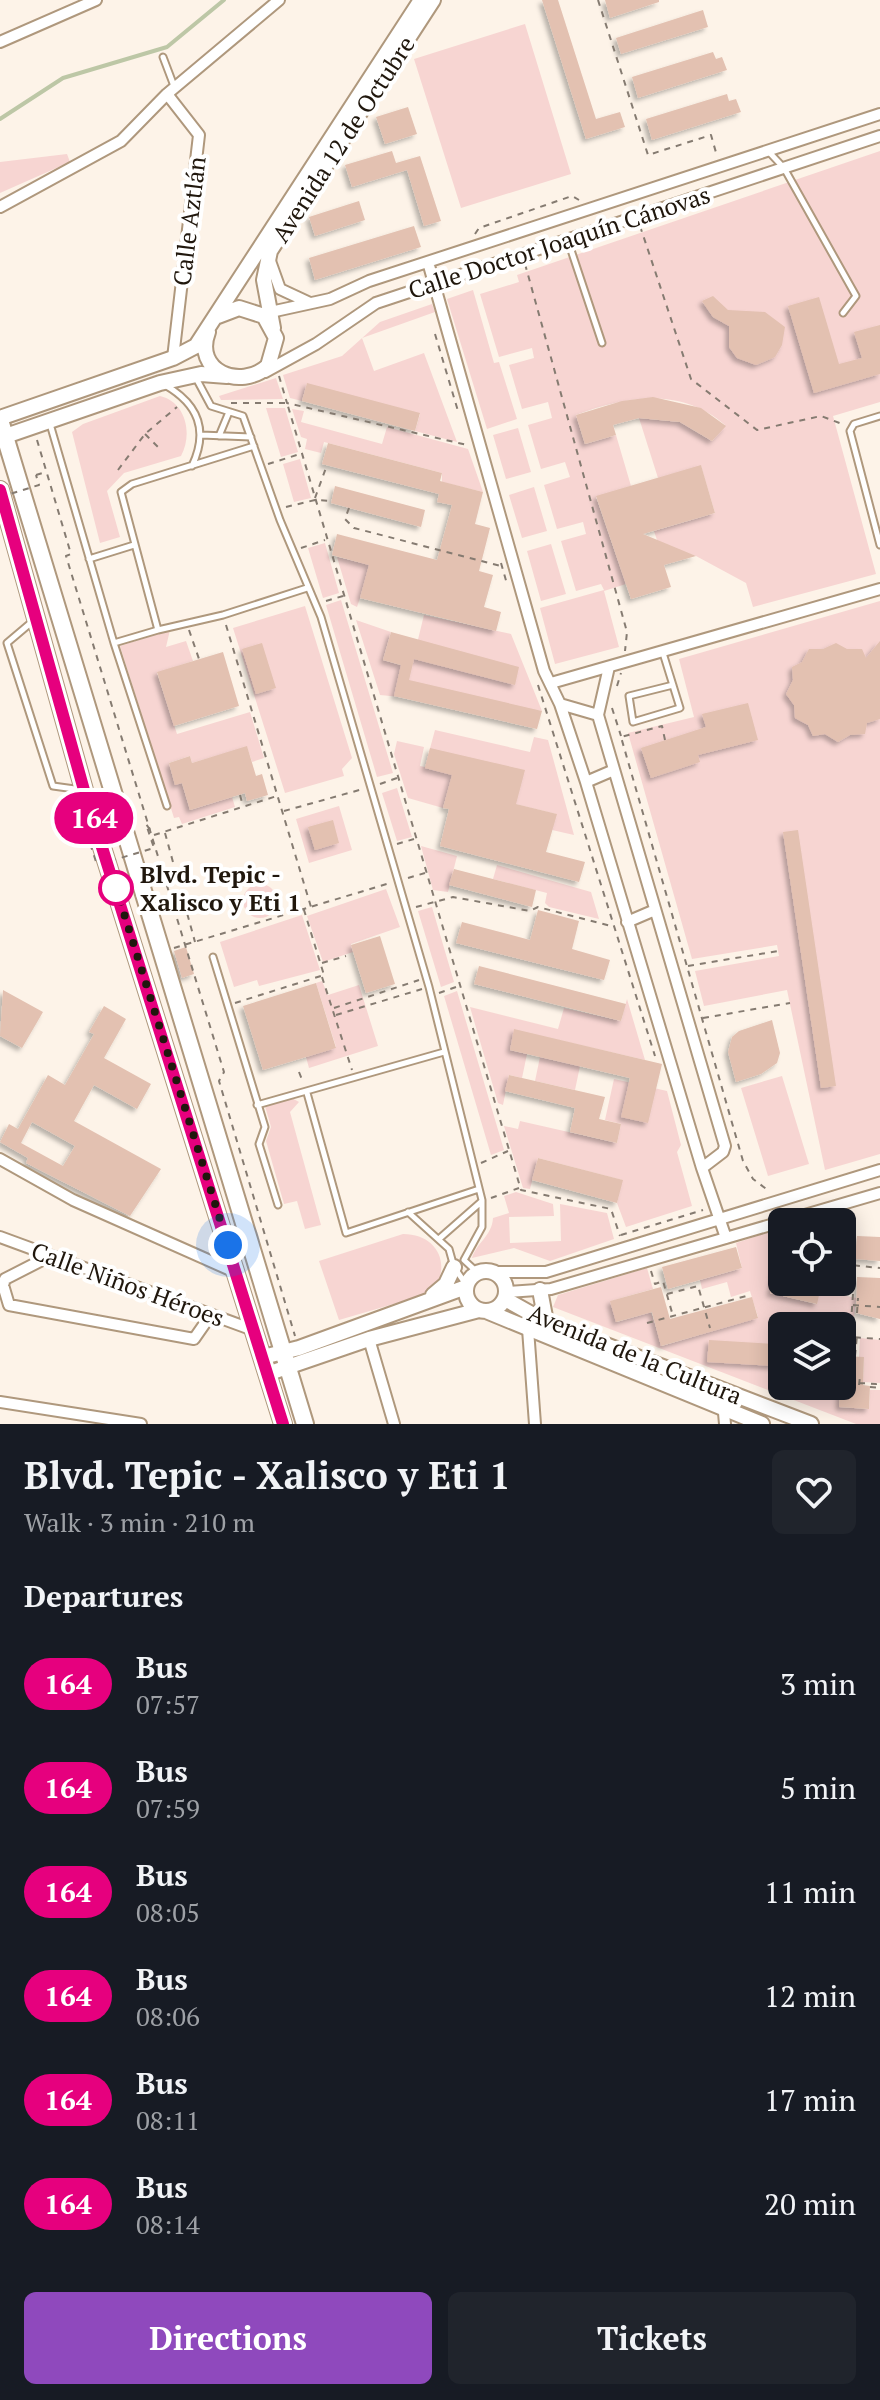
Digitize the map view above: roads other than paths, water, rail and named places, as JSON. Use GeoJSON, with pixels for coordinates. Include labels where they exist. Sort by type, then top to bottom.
{"type":"FeatureCollection","features":[{"type":"Feature","properties":{"kind":"main road","name":"Avenida 12 de Octubre"},"geometry":{"type":"LineString","coordinates":[[1,428],[196,346],[421,0]]}},
{"type":"Feature","properties":{"kind":"main road","name":"Avenida 12 de Octubre"},"geometry":{"type":"LineString","coordinates":[[252,377],[274,357],[276,338],[264,280],[270,251],[433,0]]}},
{"type":"Feature","properties":{"kind":"main road","name":"Avenida 12 de Octubre"},"geometry":{"type":"LineString","coordinates":[[214,322],[228,310],[251,309]]}},
{"type":"Feature","properties":{"kind":"main road"},"geometry":{"type":"LineString","coordinates":[[251,309],[264,316],[273,328]]}},
{"type":"Feature","properties":{"kind":"main road"},"geometry":{"type":"LineString","coordinates":[[214,322],[205,337],[209,361],[227,376]]}},
{"type":"Feature","properties":{"kind":"main road"},"geometry":{"type":"LineString","coordinates":[[252,377],[194,375],[160,383],[33,428],[1,428],[161,952],[289,1356],[305,1424]]}},
{"type":"Feature","properties":{"kind":"main road"},"geometry":{"type":"LineString","coordinates":[[0,490],[84,790],[283,1424]]}},
{"type":"Feature","properties":{"kind":"main road"},"geometry":{"type":"LineString","coordinates":[[421,1305],[446,1284],[454,1267]]}},
{"type":"Feature","properties":{"kind":"main road"},"geometry":{"type":"LineString","coordinates":[[483,1310],[470,1303],[466,1286],[477,1272],[496,1272]]}},
{"type":"Feature","properties":{"kind":"main road","name":"Avenida de la Cultura"},"geometry":{"type":"LineString","coordinates":[[289,1356],[483,1310],[494,1310],[506,1295],[504,1281],[496,1272]]}},
{"type":"Feature","properties":{"kind":"main road","name":"Avenida de la Cultura"},"geometry":{"type":"LineString","coordinates":[[265,1366],[466,1286]]}},
{"type":"Feature","properties":{"kind":"main road"},"geometry":{"type":"LineString","coordinates":[[540,1290],[546,1322]]}},
{"type":"Feature","properties":{"kind":"main road","name":"Avenida de la Cultura"},"geometry":{"type":"LineString","coordinates":[[506,1295],[546,1322],[811,1424]]}},
{"type":"Feature","properties":{"kind":"main road","name":"Avenida de la Cultura"},"geometry":{"type":"LineString","coordinates":[[483,1310],[725,1417],[762,1424]]}},
{"type":"Feature","properties":{"kind":"street"},"geometry":{"type":"LineString","coordinates":[[0,42],[96,0]]}},
{"type":"Feature","properties":{"kind":"street"},"geometry":{"type":"LineString","coordinates":[[0,207],[121,141],[171,91],[279,0]]}},
{"type":"Feature","properties":{"kind":"street","name":"Calle Aztlán"},"geometry":{"type":"LineString","coordinates":[[171,91],[199,135],[173,358]]}},
{"type":"Feature","properties":{"kind":"street","name":"Calle Doctor Joaquín Cánovas"},"geometry":{"type":"LineString","coordinates":[[251,309],[271,313],[312,304],[428,262],[880,114]]}},
{"type":"Feature","properties":{"kind":"street","name":"Calle Doctor Joaquín Cánovas"},"geometry":{"type":"LineString","coordinates":[[252,377],[316,344],[376,303],[880,136]]}},
{"type":"Feature","properties":{"kind":"street"},"geometry":{"type":"LineString","coordinates":[[651,189],[658,210]]}},
{"type":"Feature","properties":{"kind":"street"},"geometry":{"type":"LineString","coordinates":[[516,234],[523,254]]}},
{"type":"Feature","properties":{"kind":"street"},"geometry":{"type":"LineString","coordinates":[[270,251],[270,267],[280,289],[312,304]]}},
{"type":"Feature","properties":{"kind":"street"},"geometry":{"type":"LineString","coordinates":[[428,262],[544,671],[560,704],[586,782],[726,1238]]}},
{"type":"Feature","properties":{"kind":"street"},"geometry":{"type":"LineString","coordinates":[[551,683],[880,589]]}},
{"type":"Feature","properties":{"kind":"street"},"geometry":{"type":"LineString","coordinates":[[609,667],[598,715],[725,1146],[723,1152],[702,1168]]}},
{"type":"Feature","properties":{"kind":"street"},"geometry":{"type":"LineString","coordinates":[[560,704],[598,715]]}},
{"type":"Feature","properties":{"kind":"street"},"geometry":{"type":"LineString","coordinates":[[586,782],[614,770]]}},
{"type":"Feature","properties":{"kind":"street"},"geometry":{"type":"LineString","coordinates":[[627,922],[655,910]]}},
{"type":"Feature","properties":{"kind":"street"},"geometry":{"type":"LineString","coordinates":[[0,1159],[73,1200],[237,1273]]}},
{"type":"Feature","properties":{"kind":"street"},"geometry":{"type":"LineString","coordinates":[[496,1272],[546,1272],[880,1170]]}},
{"type":"Feature","properties":{"kind":"street"},"geometry":{"type":"LineString","coordinates":[[506,1295],[540,1290],[649,1262],[880,1193]]}},
{"type":"Feature","properties":{"kind":"street","name":"Calle Niños Héroes"},"geometry":{"type":"LineString","coordinates":[[0,1237],[256,1331]]}},
{"type":"Feature","properties":{"kind":"street"},"geometry":{"type":"LineString","coordinates":[[50,1256],[5,1279],[3,1285],[9,1305],[194,1339],[210,1316]]}},
{"type":"Feature","properties":{"kind":"street"},"geometry":{"type":"LineString","coordinates":[[528,1329],[535,1424]]}},
{"type":"Feature","properties":{"kind":"street"},"geometry":{"type":"LineString","coordinates":[[369,1339],[394,1424]]}},
{"type":"Feature","properties":{"kind":"street"},"geometry":{"type":"LineString","coordinates":[[722,1390],[725,1417]]}},
{"type":"Feature","properties":{"kind":"street"},"geometry":{"type":"LineString","coordinates":[[0,1402],[141,1424]]}},
{"type":"Feature","properties":{"kind":"lane"},"geometry":{"type":"LineString","coordinates":[[163,57],[171,91]]}},
{"type":"Feature","properties":{"kind":"lane"},"geometry":{"type":"LineString","coordinates":[[767,151],[784,168],[856,296],[843,313]]}},
{"type":"Feature","properties":{"kind":"lane"},"geometry":{"type":"LineString","coordinates":[[568,240],[602,343]]}},
{"type":"Feature","properties":{"kind":"lane"},"geometry":{"type":"LineString","coordinates":[[194,375],[211,406],[243,416],[314,604],[429,987],[479,1189],[482,1227],[464,1260],[477,1272]]}},
{"type":"Feature","properties":{"kind":"lane"},"geometry":{"type":"LineString","coordinates":[[160,383],[190,402],[197,414],[201,435],[192,467]]}},
{"type":"Feature","properties":{"kind":"lane"},"geometry":{"type":"LineString","coordinates":[[219,437],[229,412]]}},
{"type":"Feature","properties":{"kind":"lane"},"geometry":{"type":"LineString","coordinates":[[880,416],[851,427],[852,446],[880,545]]}},
{"type":"Feature","properties":{"kind":"lane"},"geometry":{"type":"LineString","coordinates":[[49,422],[114,643],[167,806]]}},
{"type":"Feature","properties":{"kind":"lane"},"geometry":{"type":"LineString","coordinates":[[201,435],[251,437]]}},
{"type":"Feature","properties":{"kind":"lane"},"geometry":{"type":"LineString","coordinates":[[158,630],[121,499],[125,487],[254,446]]}},
{"type":"Feature","properties":{"kind":"lane"},"geometry":{"type":"LineString","coordinates":[[89,559],[134,545]]}},
{"type":"Feature","properties":{"kind":"lane"},"geometry":{"type":"LineString","coordinates":[[114,643],[223,615],[307,588]]}},
{"type":"Feature","properties":{"kind":"lane"},"geometry":{"type":"LineString","coordinates":[[36,618],[7,643],[53,786],[84,790]]}},
{"type":"Feature","properties":{"kind":"lane"},"geometry":{"type":"LineString","coordinates":[[662,652],[673,685],[680,708],[633,722],[629,696],[673,685]]}},
{"type":"Feature","properties":{"kind":"lane"},"geometry":{"type":"LineString","coordinates":[[213,957],[265,1127],[259,1144],[278,1205]]}},
{"type":"Feature","properties":{"kind":"lane"},"geometry":{"type":"LineString","coordinates":[[257,1105],[444,1052]]}},
{"type":"Feature","properties":{"kind":"lane"},"geometry":{"type":"LineString","coordinates":[[307,1093],[346,1233],[479,1189]]}},
{"type":"Feature","properties":{"kind":"lane"},"geometry":{"type":"LineString","coordinates":[[440,1238],[482,1202]]}},
{"type":"Feature","properties":{"kind":"lane"},"geometry":{"type":"LineString","coordinates":[[407,1211],[449,1249],[454,1267],[466,1286]]}},
{"type":"Feature","properties":{"kind":"waterway"},"geometry":{"type":"LineString","coordinates":[[0,119],[63,78],[167,47],[224,0]]}},
{"type":"Feature","properties":{"kind":"place","name":"Blvd. Tepic - Xalisco y Eti 1"},"geometry":{"type":"Point","coordinates":[116,888]}}]}
